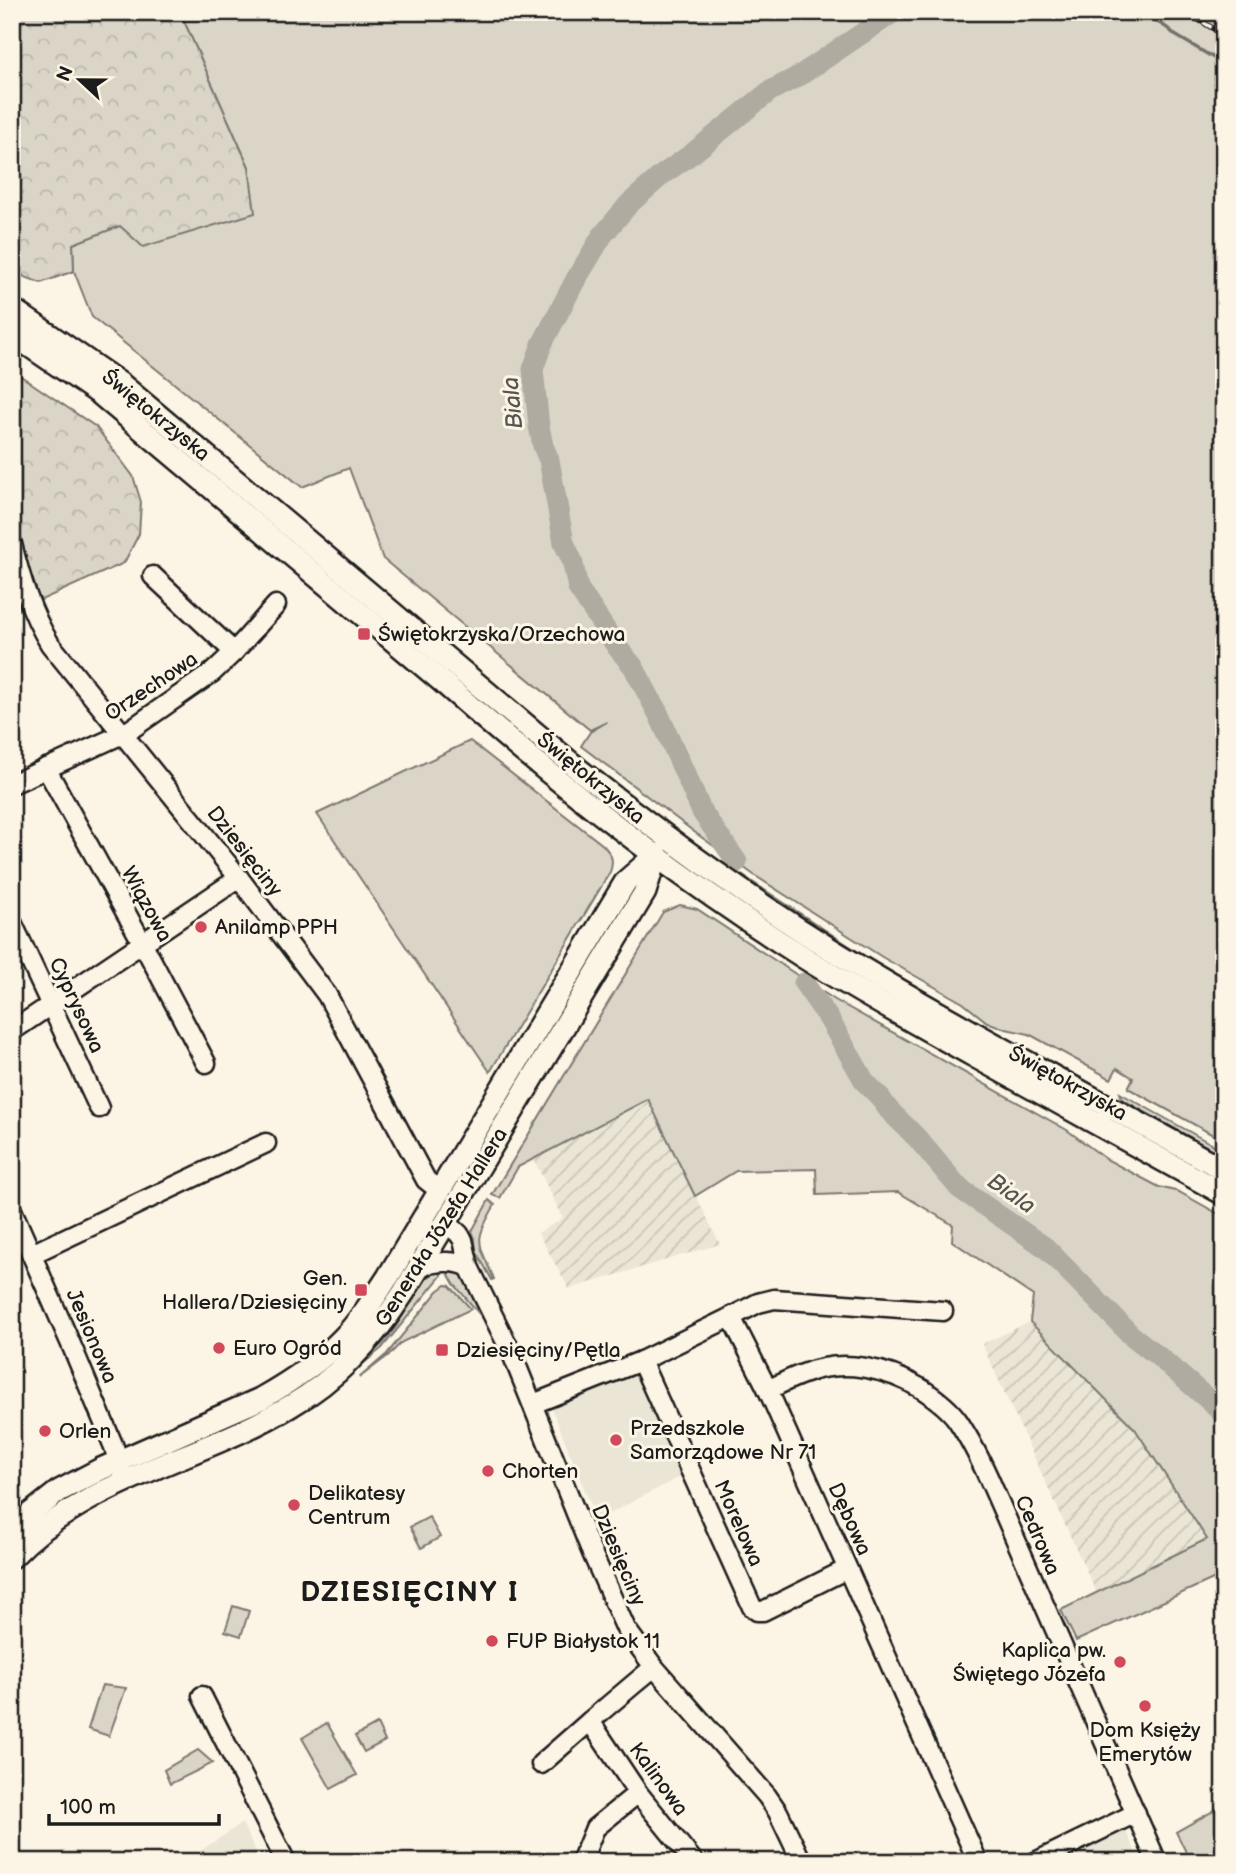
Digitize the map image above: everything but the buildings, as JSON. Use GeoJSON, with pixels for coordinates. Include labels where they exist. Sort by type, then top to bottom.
{"type":"FeatureCollection","features":[{"type":"Feature","properties":{"kind":"main road","name":"Świętokrzyska"},"geometry":{"type":"LineString","coordinates":[[12,309],[122,385],[546,742],[632,811],[662,847]]}},
{"type":"Feature","properties":{"kind":"main road","name":"Świętokrzyska"},"geometry":{"type":"LineString","coordinates":[[12,334],[100,394],[482,718],[599,812],[662,847],[796,952],[891,997],[1224,1170]]}},
{"type":"Feature","properties":{"kind":"main road","name":"Generała Józefa Hallera"},"geometry":{"type":"LineString","coordinates":[[12,1528],[59,1491],[119,1461],[260,1399],[306,1383],[351,1359],[388,1317],[447,1223],[626,881],[662,847]]}},
{"type":"Feature","properties":{"kind":"main road","name":"Świętokrzyska"},"geometry":{"type":"LineString","coordinates":[[891,997],[1224,1194]]}},
{"type":"Feature","properties":{"kind":"main road","name":"Generała Józefa Hallera"},"geometry":{"type":"LineString","coordinates":[[12,1557],[66,1513],[109,1489],[279,1412],[369,1307],[440,1191],[549,1031]]}},
{"type":"Feature","properties":{"kind":"street","name":"Dziesięciny"},"geometry":{"type":"LineString","coordinates":[[12,544],[24,589],[41,628],[62,661],[239,878],[327,995],[426,1180],[440,1191]]}},
{"type":"Feature","properties":{"kind":"street","name":"Orzechowa"},"geometry":{"type":"LineString","coordinates":[[153,576],[234,652]]}},
{"type":"Feature","properties":{"kind":"street","name":"Orzechowa"},"geometry":{"type":"LineString","coordinates":[[12,784],[122,735],[214,672],[276,605]]}},
{"type":"Feature","properties":{"kind":"street","name":"Wiązowa"},"geometry":{"type":"LineString","coordinates":[[46,768],[206,1063]]}},
{"type":"Feature","properties":{"kind":"street"},"geometry":{"type":"LineString","coordinates":[[12,1031],[239,878]]}},
{"type":"Feature","properties":{"kind":"street","name":"Cyprysowa"},"geometry":{"type":"LineString","coordinates":[[12,922],[99,1108]]}},
{"type":"Feature","properties":{"kind":"street"},"geometry":{"type":"LineString","coordinates":[[32,1254],[266,1143]]}},
{"type":"Feature","properties":{"kind":"street","name":"Jesionowa"},"geometry":{"type":"LineString","coordinates":[[12,1210],[119,1461],[125,1482]]}},
{"type":"Feature","properties":{"kind":"street","name":"Dziesięciny"},"geometry":{"type":"LineString","coordinates":[[447,1223],[463,1240],[469,1267],[509,1347],[621,1619],[654,1667],[767,1796],[778,1812],[802,1862]]}},
{"type":"Feature","properties":{"kind":"street"},"geometry":{"type":"LineString","coordinates":[[420,1266],[452,1262],[469,1267]]}},
{"type":"Feature","properties":{"kind":"street"},"geometry":{"type":"LineString","coordinates":[[533,1404],[640,1361],[758,1303],[775,1299],[943,1311]]}},
{"type":"Feature","properties":{"kind":"street","name":"Dębowa"},"geometry":{"type":"LineString","coordinates":[[732,1317],[768,1390],[978,1862]]}},
{"type":"Feature","properties":{"kind":"street","name":"Morelowa"},"geometry":{"type":"LineString","coordinates":[[640,1361],[752,1607],[763,1611],[847,1569]]}},
{"type":"Feature","properties":{"kind":"street","name":"Cedrowa"},"geometry":{"type":"LineString","coordinates":[[768,1390],[805,1373],[830,1367],[864,1368],[905,1379],[932,1396],[957,1419],[993,1488],[1157,1862]]}},
{"type":"Feature","properties":{"kind":"street"},"geometry":{"type":"LineString","coordinates":[[541,1764],[654,1667]]}},
{"type":"Feature","properties":{"kind":"street"},"geometry":{"type":"LineString","coordinates":[[202,1696],[286,1862]]}},
{"type":"Feature","properties":{"kind":"street","name":"Kalinowa"},"geometry":{"type":"LineString","coordinates":[[590,1721],[638,1793],[694,1862]]}},
{"type":"Feature","properties":{"kind":"street"},"geometry":{"type":"LineString","coordinates":[[581,1862],[595,1828],[638,1793]]}},
{"type":"Feature","properties":{"kind":"street"},"geometry":{"type":"LineString","coordinates":[[1035,1862],[1136,1813]]}},
{"type":"Feature","properties":{"kind":"shaded area"},"geometry":{"type":"Polygon","coordinates":[[[648,1099],[720,1244],[569,1289],[538,1233],[563,1218],[533,1158],[648,1099]]]}},
{"type":"Feature","properties":{"kind":"shaded area"},"geometry":{"type":"Polygon","coordinates":[[[1030,1322],[1135,1429],[1207,1539],[1096,1592],[982,1344],[1030,1322]]]}},
{"type":"Feature","properties":{"kind":"shaded area","name":"Przedszkole Samorządowe Nr 71"},"geometry":{"type":"Polygon","coordinates":[[[631,1372],[644,1386],[682,1476],[597,1520],[550,1404],[631,1372]]]}},
{"type":"Feature","properties":{"kind":"shaded area"},"geometry":{"type":"Polygon","coordinates":[[[242,1823],[261,1862],[183,1862],[187,1860],[242,1823]]]}},
{"type":"Feature","properties":{"kind":"shaded area"},"geometry":{"type":"Polygon","coordinates":[[[1125,1829],[1140,1862],[1057,1862],[1125,1829]]]}},
{"type":"Feature","properties":{"kind":"green space"},"geometry":{"type":"Polygon","coordinates":[[[12,12],[180,12],[249,167],[255,213],[143,247],[120,226],[73,244],[74,271],[41,283],[12,272],[12,12]]]}},
{"type":"Feature","properties":{"kind":"green space"},"geometry":{"type":"Polygon","coordinates":[[[180,12],[1224,12],[1224,1141],[1128,1088],[1133,1078],[1117,1068],[1111,1079],[1029,1034],[987,1022],[963,1003],[882,957],[754,875],[697,834],[581,746],[590,732],[607,722],[590,730],[383,559],[349,468],[302,487],[92,317],[74,271],[73,244],[249,167],[180,12]]]}},
{"type":"Feature","properties":{"kind":"green space"},"geometry":{"type":"Polygon","coordinates":[[[12,370],[96,427],[133,476],[141,502],[139,534],[124,563],[12,613],[12,370]]]}},
{"type":"Feature","properties":{"kind":"green space"},"geometry":{"type":"Polygon","coordinates":[[[470,741],[603,845],[612,861],[610,872],[490,1072],[317,814],[470,741]]]}},
{"type":"Feature","properties":{"kind":"green space"},"geometry":{"type":"Polygon","coordinates":[[[710,854],[872,961],[952,1007],[970,1021],[868,964],[705,855],[710,854]]]}},
{"type":"Feature","properties":{"kind":"green space"},"geometry":{"type":"Polygon","coordinates":[[[680,905],[697,909],[835,1000],[1067,1130],[1106,1159],[1159,1187],[1179,1192],[1224,1217],[1224,1574],[1076,1641],[1061,1610],[1207,1539],[1135,1429],[1030,1322],[1033,1296],[952,1241],[953,1225],[898,1192],[817,1195],[816,1169],[736,1171],[695,1196],[648,1099],[518,1167],[500,1198],[492,1195],[663,912],[680,905]]]}},
{"type":"Feature","properties":{"kind":"green space"},"geometry":{"type":"Polygon","coordinates":[[[1120,1093],[1224,1151],[1224,1156],[1122,1099],[1120,1093]]]}},
{"type":"Feature","properties":{"kind":"green space"},"geometry":{"type":"Polygon","coordinates":[[[489,1200],[495,1205],[483,1227],[480,1242],[494,1279],[492,1280],[476,1251],[472,1231],[489,1200]]]}},
{"type":"Feature","properties":{"kind":"green space"},"geometry":{"type":"Polygon","coordinates":[[[453,1268],[466,1277],[482,1311],[481,1316],[454,1284],[449,1275],[453,1268]]]}},
{"type":"Feature","properties":{"kind":"green space"},"geometry":{"type":"Polygon","coordinates":[[[440,1269],[441,1276],[382,1348],[333,1389],[329,1388],[382,1344],[427,1278],[440,1269]]]}},
{"type":"Feature","properties":{"kind":"green space"},"geometry":{"type":"Polygon","coordinates":[[[446,1285],[471,1309],[402,1342],[359,1378],[387,1354],[438,1291],[446,1285]]]}},
{"type":"Feature","properties":{"kind":"green space"},"geometry":{"type":"Polygon","coordinates":[[[429,1517],[440,1537],[421,1548],[410,1527],[429,1517]]]}},
{"type":"Feature","properties":{"kind":"green space"},"geometry":{"type":"Polygon","coordinates":[[[233,1606],[249,1611],[241,1636],[225,1631],[233,1606]]]}},
{"type":"Feature","properties":{"kind":"green space"},"geometry":{"type":"Polygon","coordinates":[[[102,1685],[126,1688],[109,1736],[88,1729],[102,1685]]]}},
{"type":"Feature","properties":{"kind":"green space"},"geometry":{"type":"Polygon","coordinates":[[[327,1723],[357,1775],[331,1789],[302,1738],[327,1723]]]}},
{"type":"Feature","properties":{"kind":"green space"},"geometry":{"type":"Polygon","coordinates":[[[377,1724],[385,1741],[364,1752],[355,1736],[377,1724]]]}},
{"type":"Feature","properties":{"kind":"green space"},"geometry":{"type":"Polygon","coordinates":[[[198,1750],[213,1763],[170,1784],[164,1770],[198,1750]]]}},
{"type":"Feature","properties":{"kind":"green space"},"geometry":{"type":"Polygon","coordinates":[[[1224,1805],[1224,1862],[1191,1862],[1176,1832],[1224,1805]]]}},
{"type":"Feature","properties":{"kind":"waterway","name":"Biala"},"geometry":{"type":"LineString","coordinates":[[737,862],[702,812],[659,715],[633,666],[617,647],[578,588],[572,560],[564,543],[549,460],[543,446],[533,369],[542,344],[575,281],[602,236],[629,204],[770,91],[799,76],[894,12]]}},
{"type":"Feature","properties":{"kind":"waterway"},"geometry":{"type":"LineString","coordinates":[[1129,12],[1160,23],[1224,64]]}},
{"type":"Feature","properties":{"kind":"waterway","name":"Biala"},"geometry":{"type":"LineString","coordinates":[[804,983],[829,1019],[865,1082],[959,1188],[1046,1248],[1131,1335],[1224,1416]]}},
{"type":"Feature","properties":{"kind":"railway"},"geometry":{"type":"LineString","coordinates":[[1186,12],[1224,35]]}},
{"type":"Feature","properties":{"kind":"place","name":"Świętokrzyska/Orzechowa"},"geometry":{"type":"Point","coordinates":[364,634]}},
{"type":"Feature","properties":{"kind":"place","name":"Anilamp PPH"},"geometry":{"type":"Point","coordinates":[201,927]}},
{"type":"Feature","properties":{"kind":"place","name":"Gen. Hallera/Dziesięciny"},"geometry":{"type":"Point","coordinates":[361,1290]}},
{"type":"Feature","properties":{"kind":"place","name":"Euro Ogród"},"geometry":{"type":"Point","coordinates":[219,1348]}},
{"type":"Feature","properties":{"kind":"place","name":"Dziesięciny/Pętla"},"geometry":{"type":"Point","coordinates":[442,1350]}},
{"type":"Feature","properties":{"kind":"place","name":"Orlen"},"geometry":{"type":"Point","coordinates":[45,1431]}},
{"type":"Feature","properties":{"kind":"place","name":"Przedszkole Samorządowe Nr 71"},"geometry":{"type":"Point","coordinates":[616,1440]}},
{"type":"Feature","properties":{"kind":"place","name":"Chorten"},"geometry":{"type":"Point","coordinates":[488,1471]}},
{"type":"Feature","properties":{"kind":"place","name":"Delikatesy Centrum"},"geometry":{"type":"Point","coordinates":[294,1505]}},
{"type":"Feature","properties":{"kind":"place","name":"FUP Białystok 11"},"geometry":{"type":"Point","coordinates":[492,1641]}},
{"type":"Feature","properties":{"kind":"place","name":"Kaplica pw. Świętego Józefa"},"geometry":{"type":"Point","coordinates":[1120,1662]}},
{"type":"Feature","properties":{"kind":"place","name":"Dom Księży Emerytów"},"geometry":{"type":"Point","coordinates":[1145,1706]}},
{"type":"Feature","properties":{"kind":"district","name":"DZIESIĘCINY I"},"geometry":{"type":"Point","coordinates":[410,1591]}}]}
